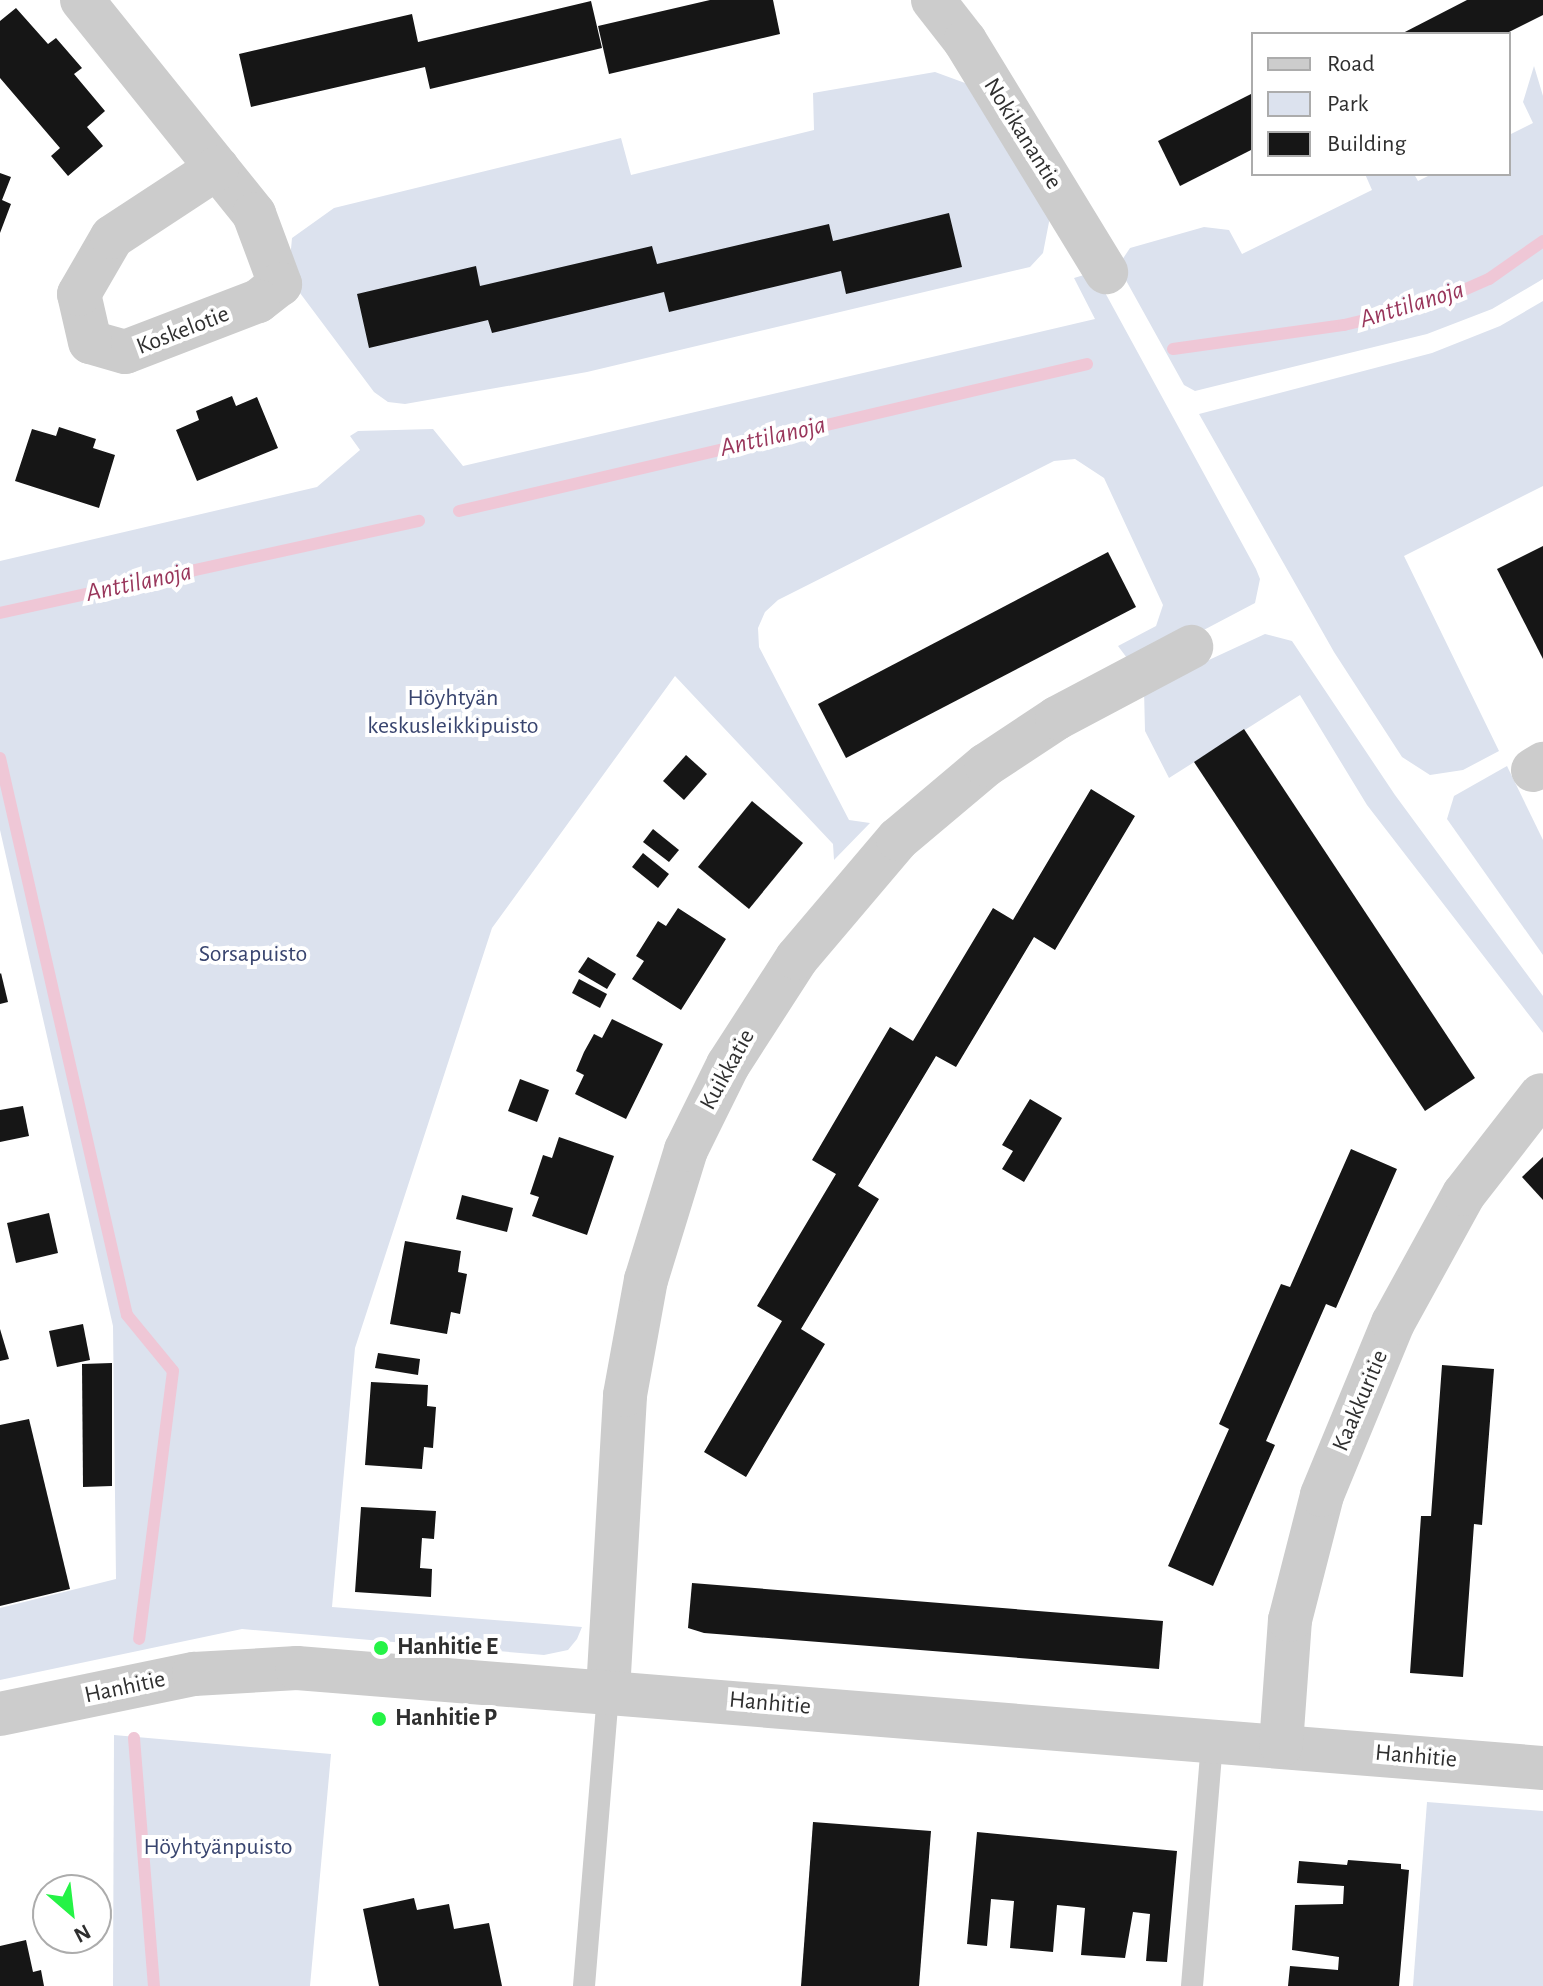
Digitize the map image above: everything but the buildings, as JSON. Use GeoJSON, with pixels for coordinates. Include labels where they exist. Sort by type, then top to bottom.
{"type":"FeatureCollection","features":[{"type":"Feature","properties":{"kind":"street","name":"Koskelotie"},"geometry":{"type":"LineString","coordinates":[[82,0],[254,214],[280,284],[258,301],[125,352],[90,342],[79,294],[112,237],[217,168]]}},
{"type":"Feature","properties":{"kind":"street","name":"Nokikanantie"},"geometry":{"type":"LineString","coordinates":[[933,0],[965,41],[1106,272]]}},
{"type":"Feature","properties":{"kind":"street","name":"Kuikkatie"},"geometry":{"type":"LineString","coordinates":[[608,1691],[628,1372],[646,1280],[678,1172],[728,1065],[797,958],[898,839],[986,765],[1057,718],[1191,647]]}},
{"type":"Feature","properties":{"kind":"street","name":"Kaakkuritie"},"geometry":{"type":"LineString","coordinates":[[1281,1745],[1290,1620],[1322,1495],[1393,1323],[1464,1194],[1541,1095]]}},
{"type":"Feature","properties":{"kind":"street","name":"Hanhitie"},"geometry":{"type":"LineString","coordinates":[[0,1714],[194,1674],[297,1668],[1543,1768]]}},
{"type":"Feature","properties":{"kind":"lane"},"geometry":{"type":"LineString","coordinates":[[584,1986],[608,1691]]}},
{"type":"Feature","properties":{"kind":"lane"},"geometry":{"type":"LineString","coordinates":[[1192,1986],[1212,1741]]}},
{"type":"Feature","properties":{"kind":"green space"},"geometry":{"type":"Polygon","coordinates":[[[1534,66],[1543,96],[1543,279],[1492,309],[1427,334],[1195,391],[1184,385],[1118,266],[1130,248],[1204,227],[1229,230],[1242,254],[1372,190],[1366,176],[1415,176],[1418,181],[1428,176],[1511,176],[1511,134],[1533,123],[1523,102],[1534,66]]]}},
{"type":"Feature","properties":{"kind":"green space"},"geometry":{"type":"Polygon","coordinates":[[[935,72],[965,83],[976,96],[1050,217],[1043,253],[1030,267],[587,372],[405,404],[388,402],[374,392],[297,289],[290,260],[292,238],[334,208],[621,138],[631,175],[814,130],[813,93],[935,72]]]}},
{"type":"Feature","properties":{"kind":"green space","name":"Sorsapuisto"},"geometry":{"type":"Polygon","coordinates":[[[1084,275],[1102,287],[1256,569],[1260,579],[1255,603],[1141,663],[1127,658],[1118,646],[1156,626],[1163,605],[1104,478],[1075,459],[1054,461],[778,600],[765,612],[758,628],[759,647],[849,820],[870,823],[834,860],[833,844],[675,676],[492,928],[355,1348],[332,1607],[582,1627],[577,1639],[568,1650],[544,1655],[242,1629],[0,1680],[0,1608],[116,1579],[113,1326],[0,830],[0,561],[317,487],[360,450],[350,436],[358,431],[433,429],[463,466],[1095,319],[1074,278],[1084,275]]]}},
{"type":"Feature","properties":{"kind":"green space"},"geometry":{"type":"Polygon","coordinates":[[[1543,301],[1543,486],[1404,556],[1499,751],[1463,770],[1430,775],[1402,757],[1334,652],[1199,414],[1432,353],[1500,326],[1543,301]]]}},
{"type":"Feature","properties":{"kind":"green space"},"geometry":{"type":"Polygon","coordinates":[[[1265,634],[1292,641],[1395,795],[1543,996],[1543,1033],[1367,805],[1300,695],[1169,778],[1145,731],[1144,690],[1265,634]]]}},
{"type":"Feature","properties":{"kind":"green space"},"geometry":{"type":"Polygon","coordinates":[[[1507,766],[1543,840],[1543,955],[1447,819],[1454,796],[1507,766]]]}},
{"type":"Feature","properties":{"kind":"green space","name":"Höyhtyänpuisto"},"geometry":{"type":"Polygon","coordinates":[[[114,1735],[331,1754],[310,1986],[113,1986],[114,1735]]]}},
{"type":"Feature","properties":{"kind":"green space"},"geometry":{"type":"Polygon","coordinates":[[[1427,1802],[1543,1811],[1543,1986],[1413,1986],[1427,1802]]]}},
{"type":"Feature","properties":{"kind":"waterway","name":"Anttilanoja"},"geometry":{"type":"LineString","coordinates":[[1173,349],[1344,325],[1432,304],[1489,279],[1543,241]]}},
{"type":"Feature","properties":{"kind":"waterway","name":"Anttilanoja"},"geometry":{"type":"LineString","coordinates":[[459,511],[1087,364]]}},
{"type":"Feature","properties":{"kind":"waterway","name":"Anttilanoja"},"geometry":{"type":"LineString","coordinates":[[0,613],[419,521]]}},
{"type":"Feature","properties":{"kind":"waterway"},"geometry":{"type":"LineString","coordinates":[[0,758],[127,1315],[173,1371],[139,1639]]}},
{"type":"Feature","properties":{"kind":"waterway"},"geometry":{"type":"LineString","coordinates":[[134,1738],[154,1986]]}},
{"type":"Feature","properties":{"kind":"place","name":"Hanhitie E"},"geometry":{"type":"Point","coordinates":[381,1648]}},
{"type":"Feature","properties":{"kind":"place","name":"Hanhitie P"},"geometry":{"type":"Point","coordinates":[379,1719]}},
{"type":"Feature","properties":{"kind":"park label","name":"Höyhtyän keskusleikkipuisto"},"geometry":{"type":"Point","coordinates":[453,713]}}]}
